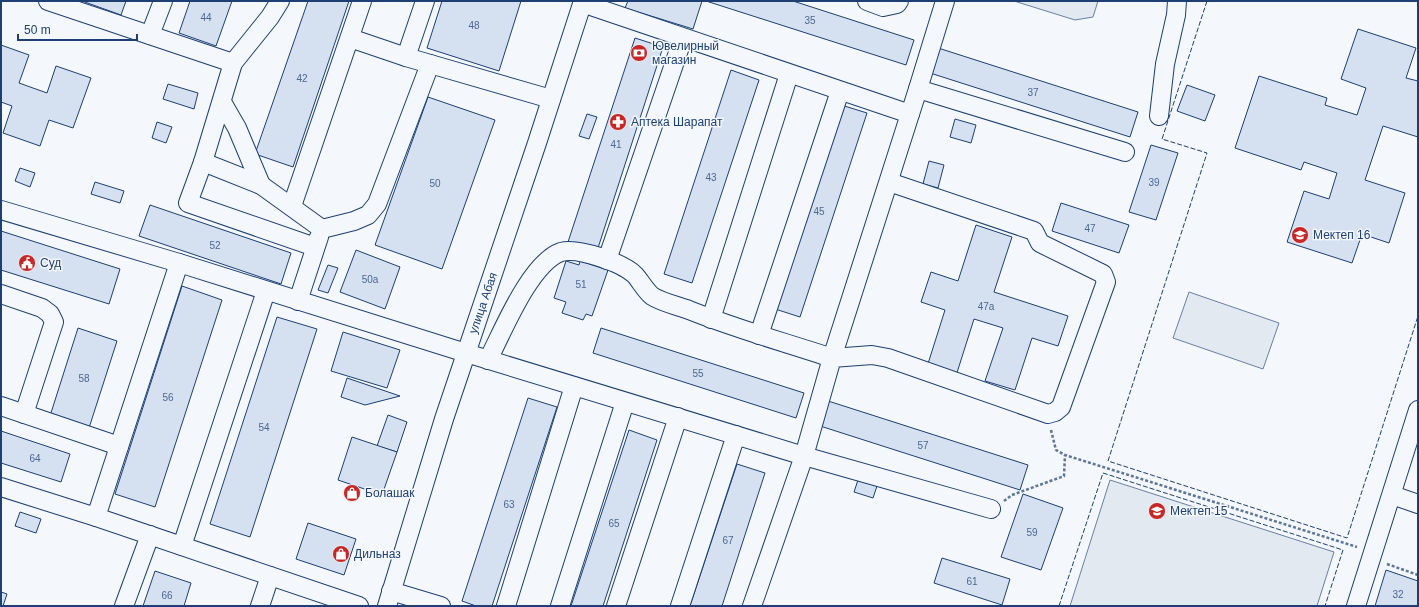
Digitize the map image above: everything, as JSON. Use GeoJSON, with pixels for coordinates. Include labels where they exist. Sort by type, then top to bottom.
{"type":"FeatureCollection","features":[{"type":"Feature","properties":{"kind":"street"},"geometry":{"type":"LineString","coordinates":[[49,1],[234,63]]}},
{"type":"Feature","properties":{"kind":"street"},"geometry":{"type":"LineString","coordinates":[[150,35],[164,1]]}},
{"type":"Feature","properties":{"kind":"street"},"geometry":{"type":"LineString","coordinates":[[280,1],[270,17],[234,63],[203,162],[188,203],[315,247]]}},
{"type":"Feature","properties":{"kind":"street"},"geometry":{"type":"LineString","coordinates":[[292,206],[362,1]]}},
{"type":"Feature","properties":{"kind":"street"},"geometry":{"type":"LineString","coordinates":[[406,57],[425,1]]}},
{"type":"Feature","properties":{"kind":"street"},"geometry":{"type":"LineString","coordinates":[[867,1],[883,7],[896,4],[899,1]]}},
{"type":"Feature","properties":{"kind":"street"},"geometry":{"type":"LineString","coordinates":[[752,606],[804,456],[832,358],[945,1]]}},
{"type":"Feature","properties":{"kind":"street"},"geometry":{"type":"LineString","coordinates":[[1159,116],[1165,64],[1176,15],[1177,1]]}},
{"type":"Feature","properties":{"kind":"street"},"geometry":{"type":"LineString","coordinates":[[582,2],[683,38],[910,114]]}},
{"type":"Feature","properties":{"kind":"street","name":"улица Абая"},"geometry":{"type":"LineString","coordinates":[[389,598],[444,419],[551,100],[582,2]]}},
{"type":"Feature","properties":{"kind":"street"},"geometry":{"type":"LineString","coordinates":[[350,38],[406,57],[551,100]]}},
{"type":"Feature","properties":{"kind":"street"},"geometry":{"type":"LineString","coordinates":[[607,260],[683,38]]}},
{"type":"Feature","properties":{"kind":"street"},"geometry":{"type":"LineString","coordinates":[[322,229],[354,221],[368,215],[377,204],[430,64]]}},
{"type":"Feature","properties":{"kind":"street"},"geometry":{"type":"LineString","coordinates":[[711,319],[789,74]]}},
{"type":"Feature","properties":{"kind":"street"},"geometry":{"type":"LineString","coordinates":[[918,89],[1125,152]]}},
{"type":"Feature","properties":{"kind":"street"},"geometry":{"type":"LineString","coordinates":[[760,334],[840,91]]}},
{"type":"Feature","properties":{"kind":"street"},"geometry":{"type":"LineString","coordinates":[[222,102],[238,128],[261,185]]}},
{"type":"Feature","properties":{"kind":"street"},"geometry":{"type":"LineString","coordinates":[[203,162],[261,185],[322,229]]}},
{"type":"Feature","properties":{"kind":"street"},"geometry":{"type":"LineString","coordinates":[[488,360],[526,286],[538,269],[548,260],[562,252],[576,252],[588,254],[624,267],[635,276],[644,288],[653,296],[711,319],[832,358],[872,355],[888,358],[1048,414],[1055,412],[1061,407],[1106,282],[1103,274],[1040,244],[1034,231],[888,182]]}},
{"type":"Feature","properties":{"kind":"street"},"geometry":{"type":"LineString","coordinates":[[1,210],[179,263],[466,354],[625,402],[804,456],[992,509]]}},
{"type":"Feature","properties":{"kind":"street"},"geometry":{"type":"LineString","coordinates":[[298,301],[322,229]]}},
{"type":"Feature","properties":{"kind":"street"},"geometry":{"type":"LineString","coordinates":[[96,517],[179,263]]}},
{"type":"Feature","properties":{"kind":"street"},"geometry":{"type":"LineString","coordinates":[[182,546],[266,291]]}},
{"type":"Feature","properties":{"kind":"street"},"geometry":{"type":"LineString","coordinates":[[1,294],[42,308],[50,314],[54,322],[24,414]]}},
{"type":"Feature","properties":{"kind":"street"},"geometry":{"type":"LineString","coordinates":[[506,606],[574,386]]}},
{"type":"Feature","properties":{"kind":"street"},"geometry":{"type":"LineString","coordinates":[[560,606],[625,402]]}},
{"type":"Feature","properties":{"kind":"street"},"geometry":{"type":"LineString","coordinates":[[1,406],[119,446]]}},
{"type":"Feature","properties":{"kind":"street"},"geometry":{"type":"LineString","coordinates":[[1356,606],[1418,410]]}},
{"type":"Feature","properties":{"kind":"street"},"geometry":{"type":"LineString","coordinates":[[616,606],[678,417]]}},
{"type":"Feature","properties":{"kind":"street"},"geometry":{"type":"LineString","coordinates":[[680,606],[736,435]]}},
{"type":"Feature","properties":{"kind":"street"},"geometry":{"type":"LineString","coordinates":[[1,487],[96,517],[359,606]]}},
{"type":"Feature","properties":{"kind":"street"},"geometry":{"type":"LineString","coordinates":[[1392,495],[1418,504]]}},
{"type":"Feature","properties":{"kind":"street"},"geometry":{"type":"LineString","coordinates":[[124,606],[150,535]]}},
{"type":"Feature","properties":{"kind":"street"},"geometry":{"type":"LineString","coordinates":[[260,606],[270,576]]}},
{"type":"Feature","properties":{"kind":"street"},"geometry":{"type":"LineString","coordinates":[[389,598],[441,606]]}},
{"type":"Feature","properties":{"kind":"path"},"geometry":{"type":"LineString","coordinates":[[1048,414],[1056,450],[1065,455],[1372,555],[1418,576]]}},
{"type":"Feature","properties":{"kind":"path"},"geometry":{"type":"LineString","coordinates":[[992,509],[1012,496],[1064,476],[1065,455]]}},
{"type":"Feature","properties":{"kind":"shaded area"},"geometry":{"type":"Polygon","coordinates":[[[1014,1],[1098,1],[1093,17],[1075,20],[1014,1]]]}},
{"type":"Feature","properties":{"kind":"shaded area"},"geometry":{"type":"Polygon","coordinates":[[[1189,292],[1279,323],[1263,369],[1173,338],[1189,292]]]}},
{"type":"Feature","properties":{"kind":"shaded area","name":"Мектеп 15"},"geometry":{"type":"Polygon","coordinates":[[[1110,480],[1334,552],[1317,606],[1070,606],[1110,480]]]}},
{"type":"Feature","properties":{"kind":"building"},"geometry":{"type":"Polygon","coordinates":[[[82,1],[126,1],[121,15],[82,1]]]}},
{"type":"Feature","properties":{"kind":"building"},"geometry":{"type":"Polygon","coordinates":[[[190,1],[232,1],[216,46],[179,33],[190,1]]]}},
{"type":"Feature","properties":{"kind":"building"},"geometry":{"type":"Polygon","coordinates":[[[308,1],[349,1],[293,167],[255,154],[308,1]]]}},
{"type":"Feature","properties":{"kind":"building"},"geometry":{"type":"Polygon","coordinates":[[[442,1],[521,1],[499,71],[427,48],[442,1]]]}},
{"type":"Feature","properties":{"kind":"building"},"geometry":{"type":"Polygon","coordinates":[[[628,1],[702,1],[693,29],[625,8],[628,1]]]}},
{"type":"Feature","properties":{"kind":"building"},"geometry":{"type":"Polygon","coordinates":[[[706,1],[793,1],[914,40],[906,65],[706,1]]]}},
{"type":"Feature","properties":{"kind":"building"},"geometry":{"type":"Polygon","coordinates":[[[1358,29],[1416,48],[1406,78],[1418,81],[1418,137],[1383,126],[1365,180],[1405,193],[1389,243],[1362,234],[1352,263],[1287,242],[1304,191],[1329,199],[1337,173],[1304,162],[1301,170],[1235,148],[1259,76],[1327,98],[1325,105],[1357,115],[1366,88],[1341,79],[1358,29]]]}},
{"type":"Feature","properties":{"kind":"building"},"geometry":{"type":"Polygon","coordinates":[[[635,38],[663,47],[597,251],[568,242],[635,38]]]}},
{"type":"Feature","properties":{"kind":"building"},"geometry":{"type":"Polygon","coordinates":[[[1,45],[29,55],[19,83],[47,93],[56,66],[91,78],[73,128],[49,120],[40,146],[3,133],[12,106],[1,102],[1,45]]]}},
{"type":"Feature","properties":{"kind":"building"},"geometry":{"type":"Polygon","coordinates":[[[935,47],[1138,112],[1130,137],[927,72],[935,47]]]}},
{"type":"Feature","properties":{"kind":"building"},"geometry":{"type":"Polygon","coordinates":[[[731,70],[759,80],[692,283],[664,274],[731,70]]]}},
{"type":"Feature","properties":{"kind":"building"},"geometry":{"type":"Polygon","coordinates":[[[168,84],[198,93],[194,109],[163,99],[168,84]]]}},
{"type":"Feature","properties":{"kind":"building"},"geometry":{"type":"Polygon","coordinates":[[[1187,85],[1215,95],[1205,121],[1177,111],[1187,85]]]}},
{"type":"Feature","properties":{"kind":"building"},"geometry":{"type":"Polygon","coordinates":[[[428,97],[495,120],[442,269],[375,245],[428,97]]]}},
{"type":"Feature","properties":{"kind":"building"},"geometry":{"type":"Polygon","coordinates":[[[838,104],[867,113],[800,317],[772,308],[838,104]]]}},
{"type":"Feature","properties":{"kind":"building"},"geometry":{"type":"Polygon","coordinates":[[[587,114],[597,117],[589,139],[579,136],[587,114]]]}},
{"type":"Feature","properties":{"kind":"building"},"geometry":{"type":"Polygon","coordinates":[[[955,119],[976,125],[971,143],[950,137],[955,119]]]}},
{"type":"Feature","properties":{"kind":"building"},"geometry":{"type":"Polygon","coordinates":[[[157,122],[172,127],[166,143],[152,138],[157,122]]]}},
{"type":"Feature","properties":{"kind":"building"},"geometry":{"type":"Polygon","coordinates":[[[1151,145],[1178,153],[1156,220],[1129,212],[1151,145]]]}},
{"type":"Feature","properties":{"kind":"building"},"geometry":{"type":"Polygon","coordinates":[[[929,161],[944,165],[938,188],[923,184],[929,161]]]}},
{"type":"Feature","properties":{"kind":"building"},"geometry":{"type":"Polygon","coordinates":[[[20,168],[35,173],[30,187],[15,181],[20,168]]]}},
{"type":"Feature","properties":{"kind":"building"},"geometry":{"type":"Polygon","coordinates":[[[95,182],[124,191],[120,203],[91,194],[95,182]]]}},
{"type":"Feature","properties":{"kind":"building"},"geometry":{"type":"Polygon","coordinates":[[[1061,203],[1129,225],[1119,253],[1052,231],[1061,203]]]}},
{"type":"Feature","properties":{"kind":"building"},"geometry":{"type":"Polygon","coordinates":[[[150,205],[291,253],[281,284],[139,236],[150,205]]]}},
{"type":"Feature","properties":{"kind":"building"},"geometry":{"type":"Polygon","coordinates":[[[976,225],[1012,237],[994,292],[1068,316],[1058,346],[1032,338],[1015,390],[985,381],[1003,328],[974,319],[955,379],[926,370],[945,310],[921,302],[931,272],[958,281],[976,225]]]}},
{"type":"Feature","properties":{"kind":"building"},"geometry":{"type":"Polygon","coordinates":[[[1,231],[120,269],[109,304],[1,270],[1,231]]]}},
{"type":"Feature","properties":{"kind":"building"},"geometry":{"type":"Polygon","coordinates":[[[356,250],[400,267],[385,309],[340,292],[356,250]]]}},
{"type":"Feature","properties":{"kind":"building"},"geometry":{"type":"Polygon","coordinates":[[[566,261],[579,265],[580,261],[608,270],[592,316],[586,314],[583,320],[562,313],[566,302],[554,298],[566,261]]]}},
{"type":"Feature","properties":{"kind":"building"},"geometry":{"type":"Polygon","coordinates":[[[328,265],[338,268],[328,293],[318,290],[328,265]]]}},
{"type":"Feature","properties":{"kind":"building"},"geometry":{"type":"Polygon","coordinates":[[[182,286],[222,300],[155,507],[115,494],[182,286]]]}},
{"type":"Feature","properties":{"kind":"building"},"geometry":{"type":"Polygon","coordinates":[[[277,317],[317,329],[250,537],[210,524],[277,317]]]}},
{"type":"Feature","properties":{"kind":"building"},"geometry":{"type":"Polygon","coordinates":[[[78,328],[117,341],[89,428],[50,416],[78,328]]]}},
{"type":"Feature","properties":{"kind":"building"},"geometry":{"type":"Polygon","coordinates":[[[601,328],[804,393],[796,418],[593,353],[601,328]]]}},
{"type":"Feature","properties":{"kind":"building"},"geometry":{"type":"Polygon","coordinates":[[[343,332],[400,350],[387,388],[331,371],[343,332]]]}},
{"type":"Feature","properties":{"kind":"building"},"geometry":{"type":"Polygon","coordinates":[[[347,378],[400,396],[365,405],[341,397],[347,378]]]}},
{"type":"Feature","properties":{"kind":"building"},"geometry":{"type":"Polygon","coordinates":[[[528,398],[557,407],[492,606],[476,606],[462,601],[528,398]]]}},
{"type":"Feature","properties":{"kind":"building"},"geometry":{"type":"Polygon","coordinates":[[[825,400],[1028,465],[1020,490],[817,425],[825,400]]]}},
{"type":"Feature","properties":{"kind":"building"},"geometry":{"type":"Polygon","coordinates":[[[388,415],[407,422],[397,452],[377,446],[388,415]]]}},
{"type":"Feature","properties":{"kind":"building"},"geometry":{"type":"Polygon","coordinates":[[[629,430],[657,440],[603,606],[571,606],[629,430]]]}},
{"type":"Feature","properties":{"kind":"building"},"geometry":{"type":"Polygon","coordinates":[[[1,431],[70,454],[61,482],[1,463],[1,431]]]}},
{"type":"Feature","properties":{"kind":"building"},"geometry":{"type":"Polygon","coordinates":[[[352,437],[397,452],[382,495],[338,480],[352,437]]]}},
{"type":"Feature","properties":{"kind":"building"},"geometry":{"type":"Polygon","coordinates":[[[737,464],[765,473],[722,606],[690,606],[737,464]]]}},
{"type":"Feature","properties":{"kind":"building"},"geometry":{"type":"Polygon","coordinates":[[[859,477],[878,483],[873,498],[854,492],[859,477]]]}},
{"type":"Feature","properties":{"kind":"building"},"geometry":{"type":"Polygon","coordinates":[[[1023,494],[1063,508],[1041,570],[1001,557],[1023,494]]]}},
{"type":"Feature","properties":{"kind":"building"},"geometry":{"type":"Polygon","coordinates":[[[20,512],[41,519],[36,533],[15,526],[20,512]]]}},
{"type":"Feature","properties":{"kind":"building"},"geometry":{"type":"Polygon","coordinates":[[[308,523],[356,539],[344,575],[296,559],[308,523]]]}},
{"type":"Feature","properties":{"kind":"building"},"geometry":{"type":"Polygon","coordinates":[[[942,558],[1010,579],[1002,605],[934,583],[942,558]]]}},
{"type":"Feature","properties":{"kind":"building"},"geometry":{"type":"Polygon","coordinates":[[[1386,570],[1418,581],[1418,606],[1375,606],[1386,570]]]}},
{"type":"Feature","properties":{"kind":"building"},"geometry":{"type":"Polygon","coordinates":[[[155,571],[191,583],[184,606],[143,606],[155,571]]]}},
{"type":"Feature","properties":{"kind":"building"},"geometry":{"type":"Polygon","coordinates":[[[1,592],[7,594],[3,606],[1,606],[1,592]]]}},
{"type":"Feature","properties":{"kind":"fence"},"geometry":{"type":"LineString","coordinates":[[1207,1],[1162,139],[1207,153],[1108,461],[1347,538],[1418,316]]}},
{"type":"Feature","properties":{"kind":"fence"},"geometry":{"type":"LineString","coordinates":[[1059,606],[1103,473],[1343,550],[1325,606]]}},
{"type":"Feature","properties":{"kind":"place","name":"Ювелирный магазин"},"geometry":{"type":"Point","coordinates":[639,53]}},
{"type":"Feature","properties":{"kind":"place","name":"Аптека Шарапат"},"geometry":{"type":"Point","coordinates":[618,122]}},
{"type":"Feature","properties":{"kind":"place","name":"Мектеп 16"},"geometry":{"type":"Point","coordinates":[1300,235]}},
{"type":"Feature","properties":{"kind":"place","name":"Суд"},"geometry":{"type":"Point","coordinates":[27,263]}},
{"type":"Feature","properties":{"kind":"place","name":"Болашак"},"geometry":{"type":"Point","coordinates":[352,493]}},
{"type":"Feature","properties":{"kind":"place","name":"Мектеп 15"},"geometry":{"type":"Point","coordinates":[1157,511]}},
{"type":"Feature","properties":{"kind":"place","name":"Дильназ"},"geometry":{"type":"Point","coordinates":[341,554]}}]}
